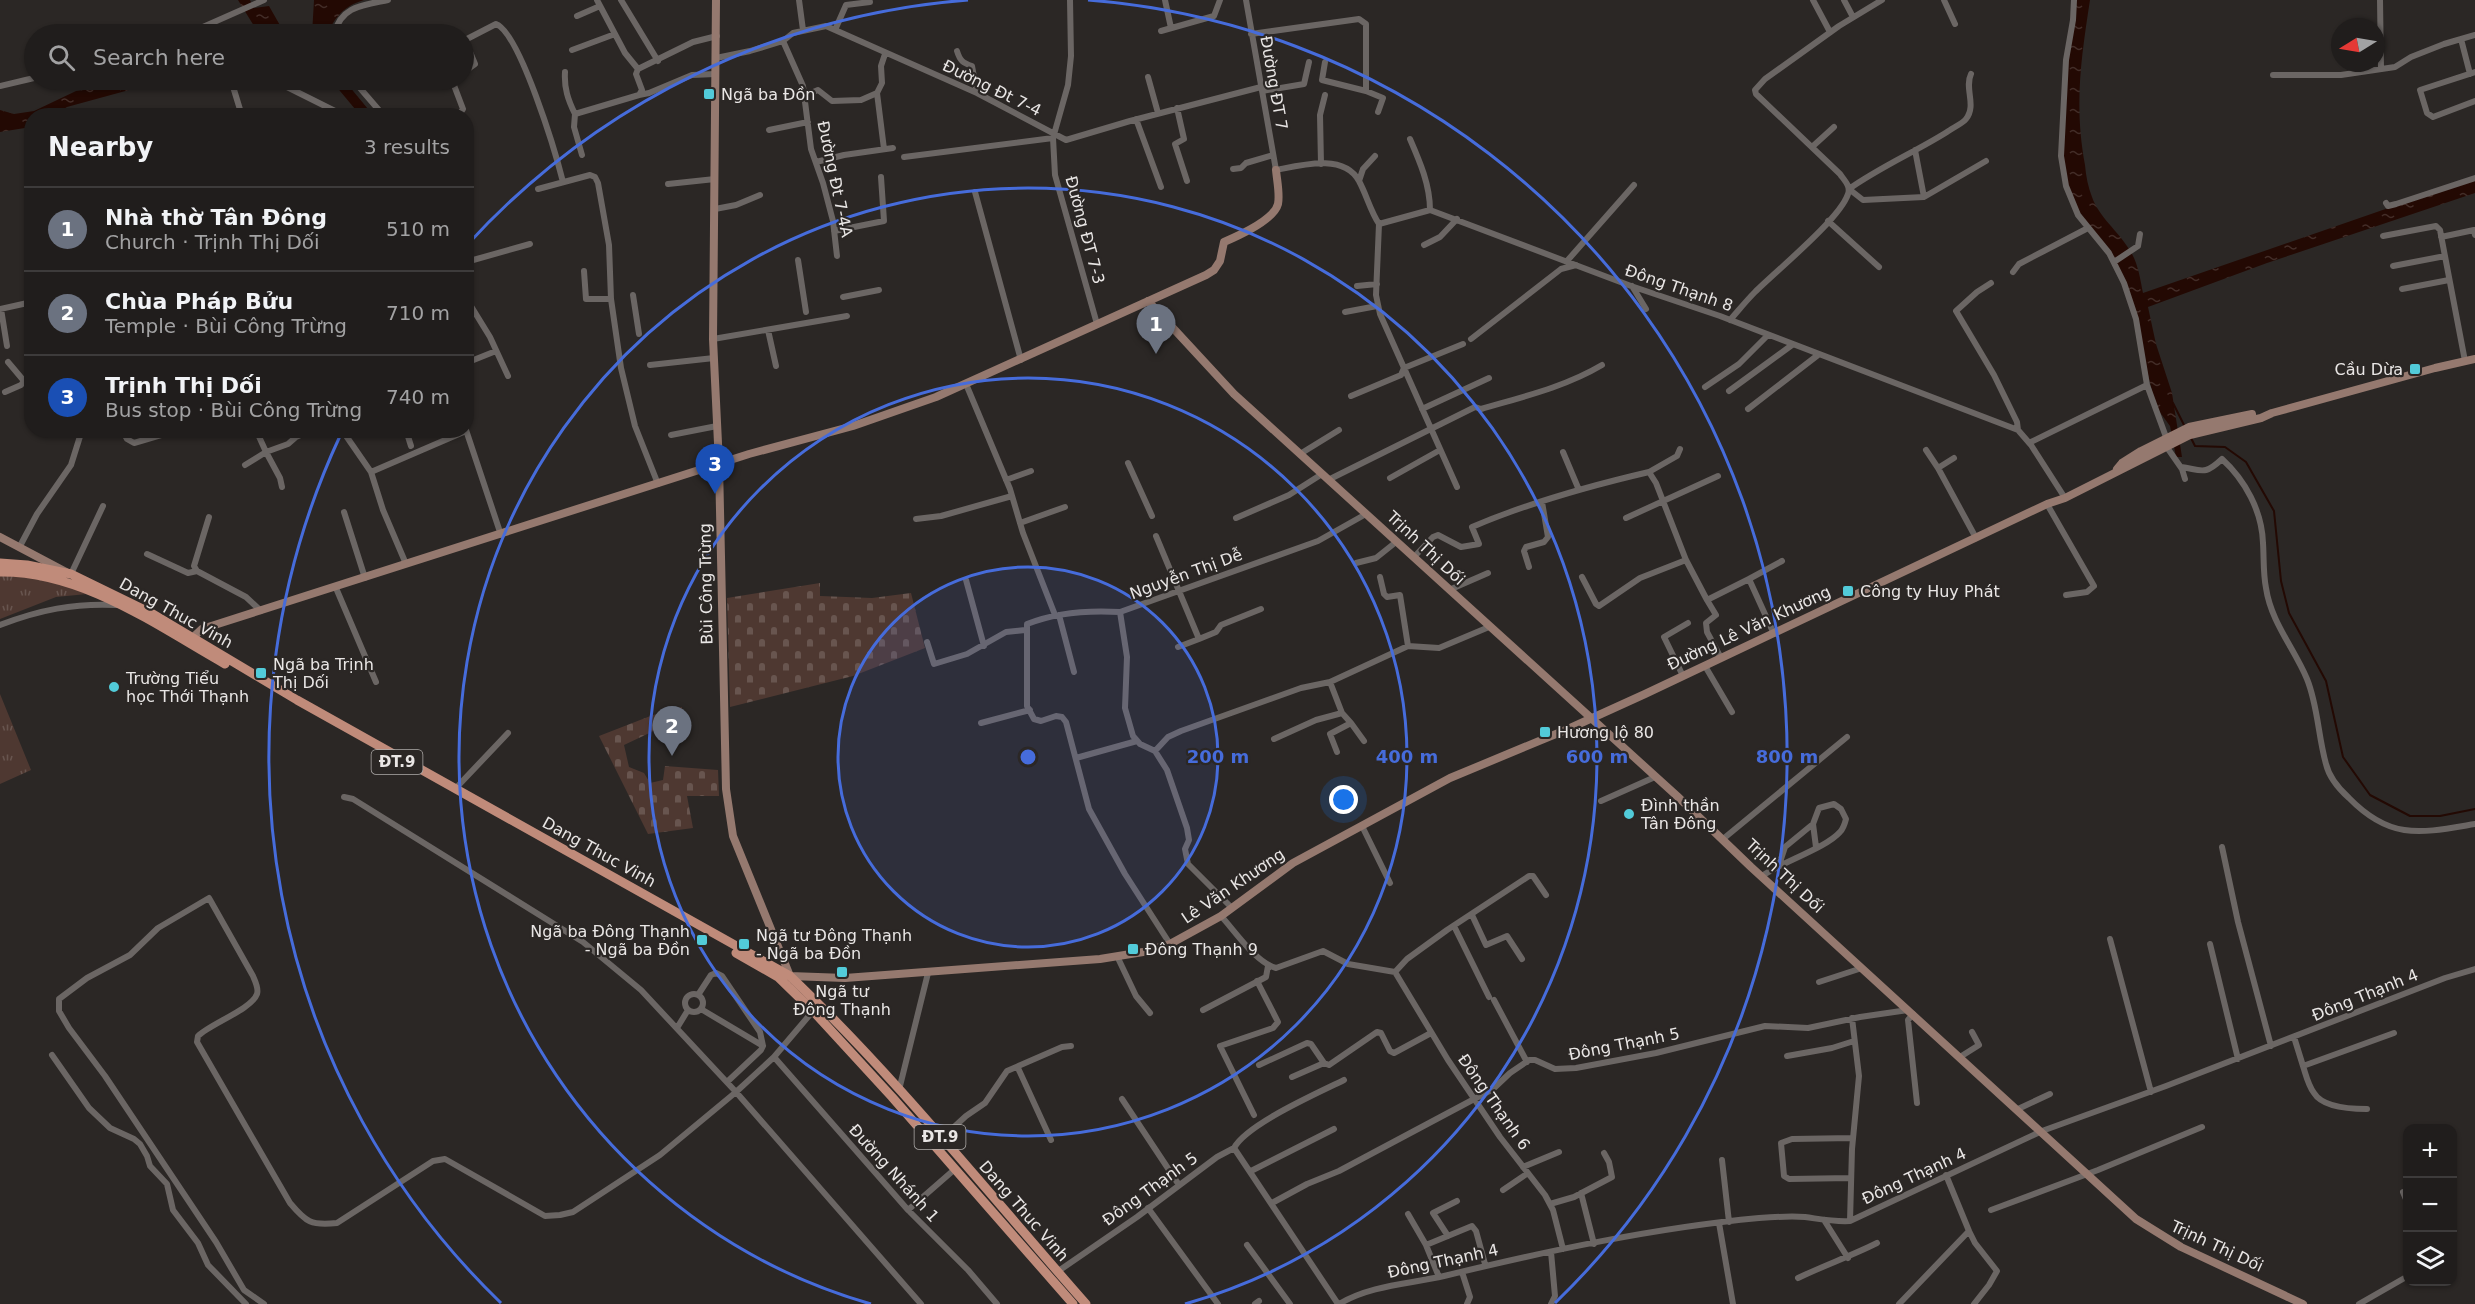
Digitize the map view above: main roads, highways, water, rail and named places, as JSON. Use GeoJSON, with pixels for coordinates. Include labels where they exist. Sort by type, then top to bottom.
{"type":"FeatureCollection","features":[{"type":"Feature","properties":{"kind":"main road","name":"Dang Thuc Vinh"},"geometry":{"type":"LineString","coordinates":[[0,563],[27,565],[71,574],[153,614],[190,640],[326,724],[786,979],[1073,1304]]}},
{"type":"Feature","properties":{"kind":"main road","name":"Dang Thuc Vinh"},"geometry":{"type":"LineString","coordinates":[[0,572],[26,573],[57,580],[121,605],[190,640],[786,979],[819,1004],[899,1090],[1086,1304]]}},
{"type":"Feature","properties":{"kind":"water"},"geometry":{"type":"Polygon","coordinates":[[[238,0],[250,0],[254,8],[269,6],[279,24],[253,24],[238,0]]]}},
{"type":"Feature","properties":{"kind":"water"},"geometry":{"type":"Polygon","coordinates":[[[314,0],[364,0],[341,12],[333,24],[313,24],[314,0]]]}},
{"type":"Feature","properties":{"kind":"water"},"geometry":{"type":"Polygon","coordinates":[[[2072,0],[2090,0],[2079,102],[2088,185],[2099,211],[2125,242],[2135,259],[2143,293],[2475,178],[2475,193],[2267,263],[2148,307],[2156,344],[2172,393],[2182,457],[2176,457],[2170,426],[2156,407],[2128,294],[2113,256],[2089,227],[2073,201],[2063,167],[2065,83],[2072,0]]]}},
{"type":"Feature","properties":{"kind":"water"},"geometry":{"type":"Polygon","coordinates":[[[129,90],[65,108],[40,108],[76,91],[129,90]]]}},
{"type":"Feature","properties":{"kind":"water"},"geometry":{"type":"Polygon","coordinates":[[[339,90],[352,90],[367,108],[354,108],[339,90]]]}},
{"type":"Feature","properties":{"kind":"water"},"geometry":{"type":"Polygon","coordinates":[[[0,110],[14,114],[24,112],[24,128],[0,132],[0,110]]]}},
{"type":"Feature","properties":{"kind":"waterway"},"geometry":{"type":"LineString","coordinates":[[2173,403],[2184,425]]}},
{"type":"Feature","properties":{"kind":"waterway"},"geometry":{"type":"LineString","coordinates":[[2191,438],[2195,446],[2225,447],[2246,462],[2274,511],[2281,581],[2289,613],[2326,681],[2343,757],[2370,795],[2410,816],[2440,816],[2475,809]]}},
{"type":"Feature","properties":{"kind":"place","name":"Ngã ba Đồn"},"geometry":{"type":"Point","coordinates":[709,94]}},
{"type":"Feature","properties":{"kind":"place","name":"Nhà thờ Tân Đông"},"geometry":{"type":"Point","coordinates":[1156,354]}},
{"type":"Feature","properties":{"kind":"place","name":"Cầu Dừa"},"geometry":{"type":"Point","coordinates":[2415,369]}},
{"type":"Feature","properties":{"kind":"place","name":"Trịnh Thị Dối"},"geometry":{"type":"Point","coordinates":[715,494]}},
{"type":"Feature","properties":{"kind":"place","name":"Công ty Huy Phát"},"geometry":{"type":"Point","coordinates":[1848,591]}},
{"type":"Feature","properties":{"kind":"place","name":"Ngã ba Trịnh Thị Dối"},"geometry":{"type":"Point","coordinates":[261,673]}},
{"type":"Feature","properties":{"kind":"place","name":"Trường Tiểu học Thới Thạnh"},"geometry":{"type":"Point","coordinates":[114,687]}},
{"type":"Feature","properties":{"kind":"place","name":"Hương lộ 80"},"geometry":{"type":"Point","coordinates":[1545,732]}},
{"type":"Feature","properties":{"kind":"place","name":"Chùa Pháp Bửu"},"geometry":{"type":"Point","coordinates":[672,756]}},
{"type":"Feature","properties":{"kind":"place","name":"Đình thần Tân Đông"},"geometry":{"type":"Point","coordinates":[1629,814]}},
{"type":"Feature","properties":{"kind":"place","name":"Ngã ba Đông Thạnh - Ngã ba Đồn"},"geometry":{"type":"Point","coordinates":[702,940]}},
{"type":"Feature","properties":{"kind":"place","name":"Ngã tư Đông Thạnh - Ngã ba Đồn"},"geometry":{"type":"Point","coordinates":[744,944]}},
{"type":"Feature","properties":{"kind":"place","name":"Đông Thạnh 9"},"geometry":{"type":"Point","coordinates":[1133,949]}},
{"type":"Feature","properties":{"kind":"place","name":"Ngã tư Đông Thạnh"},"geometry":{"type":"Point","coordinates":[842,972]}}]}
